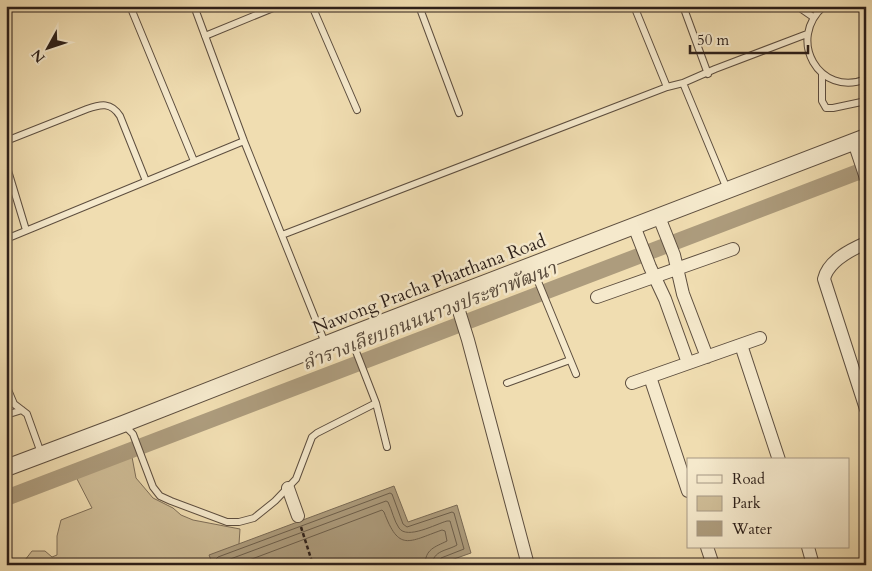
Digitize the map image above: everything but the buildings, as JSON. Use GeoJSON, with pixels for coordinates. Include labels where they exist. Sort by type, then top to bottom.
{"type":"FeatureCollection","features":[{"type":"Feature","properties":{"kind":"street","name":"Nawong Pracha Phatthana Road"},"geometry":{"type":"LineString","coordinates":[[6,468],[42,454],[128,429],[326,344],[456,302],[532,266],[860,140]]}},
{"type":"Feature","properties":{"kind":"street"},"geometry":{"type":"LineString","coordinates":[[860,140],[862,165],[866,178]]}},
{"type":"Feature","properties":{"kind":"street"},"geometry":{"type":"LineString","coordinates":[[659,217],[676,262],[683,294],[707,356]]}},
{"type":"Feature","properties":{"kind":"street"},"geometry":{"type":"LineString","coordinates":[[634,226],[665,299],[688,363]]}},
{"type":"Feature","properties":{"kind":"street"},"geometry":{"type":"LineString","coordinates":[[866,243],[852,249],[839,258],[828,270],[824,279],[866,409]]}},
{"type":"Feature","properties":{"kind":"street"},"geometry":{"type":"LineString","coordinates":[[597,297],[676,262],[733,249]]}},
{"type":"Feature","properties":{"kind":"street"},"geometry":{"type":"LineString","coordinates":[[456,302],[468,340],[528,565]]}},
{"type":"Feature","properties":{"kind":"street"},"geometry":{"type":"LineString","coordinates":[[632,383],[760,338]]}},
{"type":"Feature","properties":{"kind":"street"},"geometry":{"type":"LineString","coordinates":[[741,345],[778,458]]}},
{"type":"Feature","properties":{"kind":"street"},"geometry":{"type":"LineString","coordinates":[[650,377],[687,488]]}},
{"type":"Feature","properties":{"kind":"street"},"geometry":{"type":"LineString","coordinates":[[288,488],[298,516]]}},
{"type":"Feature","properties":{"kind":"street"},"geometry":{"type":"LineString","coordinates":[[707,548],[713,565]]}},
{"type":"Feature","properties":{"kind":"street"},"geometry":{"type":"LineString","coordinates":[[808,548],[813,565]]}},
{"type":"Feature","properties":{"kind":"lane"},"geometry":{"type":"LineString","coordinates":[[130,6],[194,161]]}},
{"type":"Feature","properties":{"kind":"lane"},"geometry":{"type":"LineString","coordinates":[[194,6],[244,141],[326,344]]}},
{"type":"Feature","properties":{"kind":"lane"},"geometry":{"type":"LineString","coordinates":[[205,36],[278,6]]}},
{"type":"Feature","properties":{"kind":"lane"},"geometry":{"type":"LineString","coordinates":[[312,6],[357,110]]}},
{"type":"Feature","properties":{"kind":"lane"},"geometry":{"type":"LineString","coordinates":[[419,6],[459,112]]}},
{"type":"Feature","properties":{"kind":"lane"},"geometry":{"type":"LineString","coordinates":[[634,6],[667,87]]}},
{"type":"Feature","properties":{"kind":"lane"},"geometry":{"type":"LineString","coordinates":[[683,6],[708,74]]}},
{"type":"Feature","properties":{"kind":"lane"},"geometry":{"type":"LineString","coordinates":[[797,6],[813,17]]}},
{"type":"Feature","properties":{"kind":"lane"},"geometry":{"type":"LineString","coordinates":[[824,6],[813,17],[807,34],[808,51],[811,60],[822,73],[830,78],[846,83],[866,79]]}},
{"type":"Feature","properties":{"kind":"lane"},"geometry":{"type":"LineString","coordinates":[[282,235],[667,87],[708,74],[715,69],[807,34]]}},
{"type":"Feature","properties":{"kind":"lane"},"geometry":{"type":"LineString","coordinates":[[822,73],[822,101],[826,108],[866,101]]}},
{"type":"Feature","properties":{"kind":"lane"},"geometry":{"type":"LineString","coordinates":[[683,83],[728,190]]}},
{"type":"Feature","properties":{"kind":"lane"},"geometry":{"type":"LineString","coordinates":[[6,141],[92,107],[106,105],[115,109],[120,116],[146,181]]}},
{"type":"Feature","properties":{"kind":"lane"},"geometry":{"type":"LineString","coordinates":[[6,239],[244,141]]}},
{"type":"Feature","properties":{"kind":"lane"},"geometry":{"type":"LineString","coordinates":[[6,164],[26,230]]}},
{"type":"Feature","properties":{"kind":"lane"},"geometry":{"type":"LineString","coordinates":[[532,266],[576,374]]}},
{"type":"Feature","properties":{"kind":"lane"},"geometry":{"type":"LineString","coordinates":[[350,335],[376,403],[387,447]]}},
{"type":"Feature","properties":{"kind":"lane"},"geometry":{"type":"LineString","coordinates":[[508,383],[570,360]]}},
{"type":"Feature","properties":{"kind":"lane"},"geometry":{"type":"LineString","coordinates":[[6,385],[14,404],[28,414],[42,454]]}},
{"type":"Feature","properties":{"kind":"lane"},"geometry":{"type":"LineString","coordinates":[[128,429],[152,487],[160,496],[227,522],[239,522],[254,518],[296,480],[312,437],[376,403]]}},
{"type":"Feature","properties":{"kind":"lane"},"geometry":{"type":"LineString","coordinates":[[6,416],[22,410]]}},
{"type":"Feature","properties":{"kind":"path"},"geometry":{"type":"LineString","coordinates":[[298,516],[313,565]]}},
{"type":"Feature","properties":{"kind":"green space"},"geometry":{"type":"Polygon","coordinates":[[[132,457],[136,478],[153,498],[193,520],[240,529],[239,544],[242,565],[6,565],[6,556],[16,561],[25,560],[32,551],[45,551],[52,557],[57,555],[57,536],[61,520],[92,508],[76,477],[132,457]]]}},
{"type":"Feature","properties":{"kind":"water"},"geometry":{"type":"Polygon","coordinates":[[[394,486],[408,522],[457,505],[471,553],[437,565],[213,565],[209,555],[394,486]]]}},
{"type":"Feature","properties":{"kind":"waterway","name":"ลำรางเลียบถนนนาวงประชาพัฒนา"},"geometry":{"type":"LineString","coordinates":[[6,498],[866,169]]}}]}
